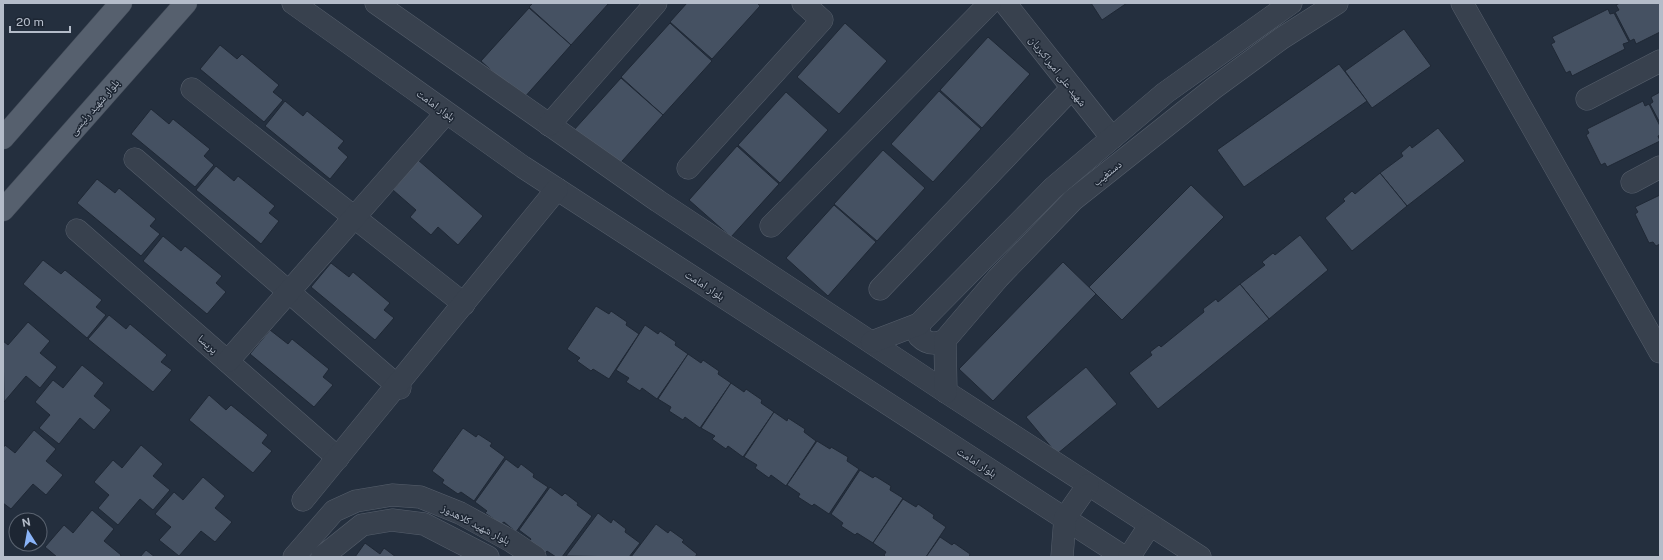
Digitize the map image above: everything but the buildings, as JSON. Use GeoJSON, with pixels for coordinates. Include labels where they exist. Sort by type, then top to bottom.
{"type":"FeatureCollection","features":[{"type":"Feature","properties":{"kind":"main road"},"geometry":{"type":"LineString","coordinates":[[3,138],[121,3]]}},
{"type":"Feature","properties":{"kind":"main road","name":"بلوار شهید رئیسی"},"geometry":{"type":"LineString","coordinates":[[3,210],[186,3]]}},
{"type":"Feature","properties":{"kind":"street","name":"بلوار امامت"},"geometry":{"type":"LineString","coordinates":[[293,3],[446,113],[557,189],[1124,557]]}},
{"type":"Feature","properties":{"kind":"street"},"geometry":{"type":"LineString","coordinates":[[376,3],[658,202],[1200,557]]}},
{"type":"Feature","properties":{"kind":"street"},"geometry":{"type":"LineString","coordinates":[[549,125],[656,3]]}},
{"type":"Feature","properties":{"kind":"street"},"geometry":{"type":"LineString","coordinates":[[688,168],[822,20],[803,3]]}},
{"type":"Feature","properties":{"kind":"street"},"geometry":{"type":"LineString","coordinates":[[771,226],[990,3]]}},
{"type":"Feature","properties":{"kind":"street","name":"شهید علی امیراکبریان"},"geometry":{"type":"LineString","coordinates":[[1005,3],[1112,138]]}},
{"type":"Feature","properties":{"kind":"street","name":"دستغیب"},"geometry":{"type":"LineString","coordinates":[[945,340],[998,278],[1073,200],[1214,88],[1282,38],[1337,3]]}},
{"type":"Feature","properties":{"kind":"street"},"geometry":{"type":"LineString","coordinates":[[1462,3],[1660,352]]}},
{"type":"Feature","properties":{"kind":"street"},"geometry":{"type":"LineString","coordinates":[[872,342],[919,324],[1053,188],[1165,93],[1286,4]]}},
{"type":"Feature","properties":{"kind":"street"},"geometry":{"type":"LineString","coordinates":[[1587,99],[1660,61]]}},
{"type":"Feature","properties":{"kind":"street"},"geometry":{"type":"LineString","coordinates":[[880,289],[1072,88]]}},
{"type":"Feature","properties":{"kind":"street"},"geometry":{"type":"LineString","coordinates":[[192,89],[464,304]]}},
{"type":"Feature","properties":{"kind":"street"},"geometry":{"type":"LineString","coordinates":[[228,361],[446,113]]}},
{"type":"Feature","properties":{"kind":"street"},"geometry":{"type":"LineString","coordinates":[[135,159],[398,386]]}},
{"type":"Feature","properties":{"kind":"street"},"geometry":{"type":"LineString","coordinates":[[1632,182],[1660,167]]}},
{"type":"Feature","properties":{"kind":"street"},"geometry":{"type":"LineString","coordinates":[[303,500],[398,386],[557,189]]}},
{"type":"Feature","properties":{"kind":"street","name":"پریسا"},"geometry":{"type":"LineString","coordinates":[[78,230],[338,458]]}},
{"type":"Feature","properties":{"kind":"street"},"geometry":{"type":"LineString","coordinates":[[919,324],[919,336],[924,340],[930,343],[939,343],[945,340],[946,392]]}},
{"type":"Feature","properties":{"kind":"street"},"geometry":{"type":"LineString","coordinates":[[1062,557],[1065,518],[1088,485]]}},
{"type":"Feature","properties":{"kind":"street","name":"بلوار شهید کلاهدوز"},"geometry":{"type":"LineString","coordinates":[[294,557],[334,511],[356,501],[392,495],[420,497],[460,513],[511,541],[535,557]]}},
{"type":"Feature","properties":{"kind":"street","name":"بلوار شهید کلاهدوز"},"geometry":{"type":"LineString","coordinates":[[322,557],[362,525],[392,520],[424,524],[488,557]]}},
{"type":"Feature","properties":{"kind":"street"},"geometry":{"type":"LineString","coordinates":[[1129,557],[1150,525]]}}]}
